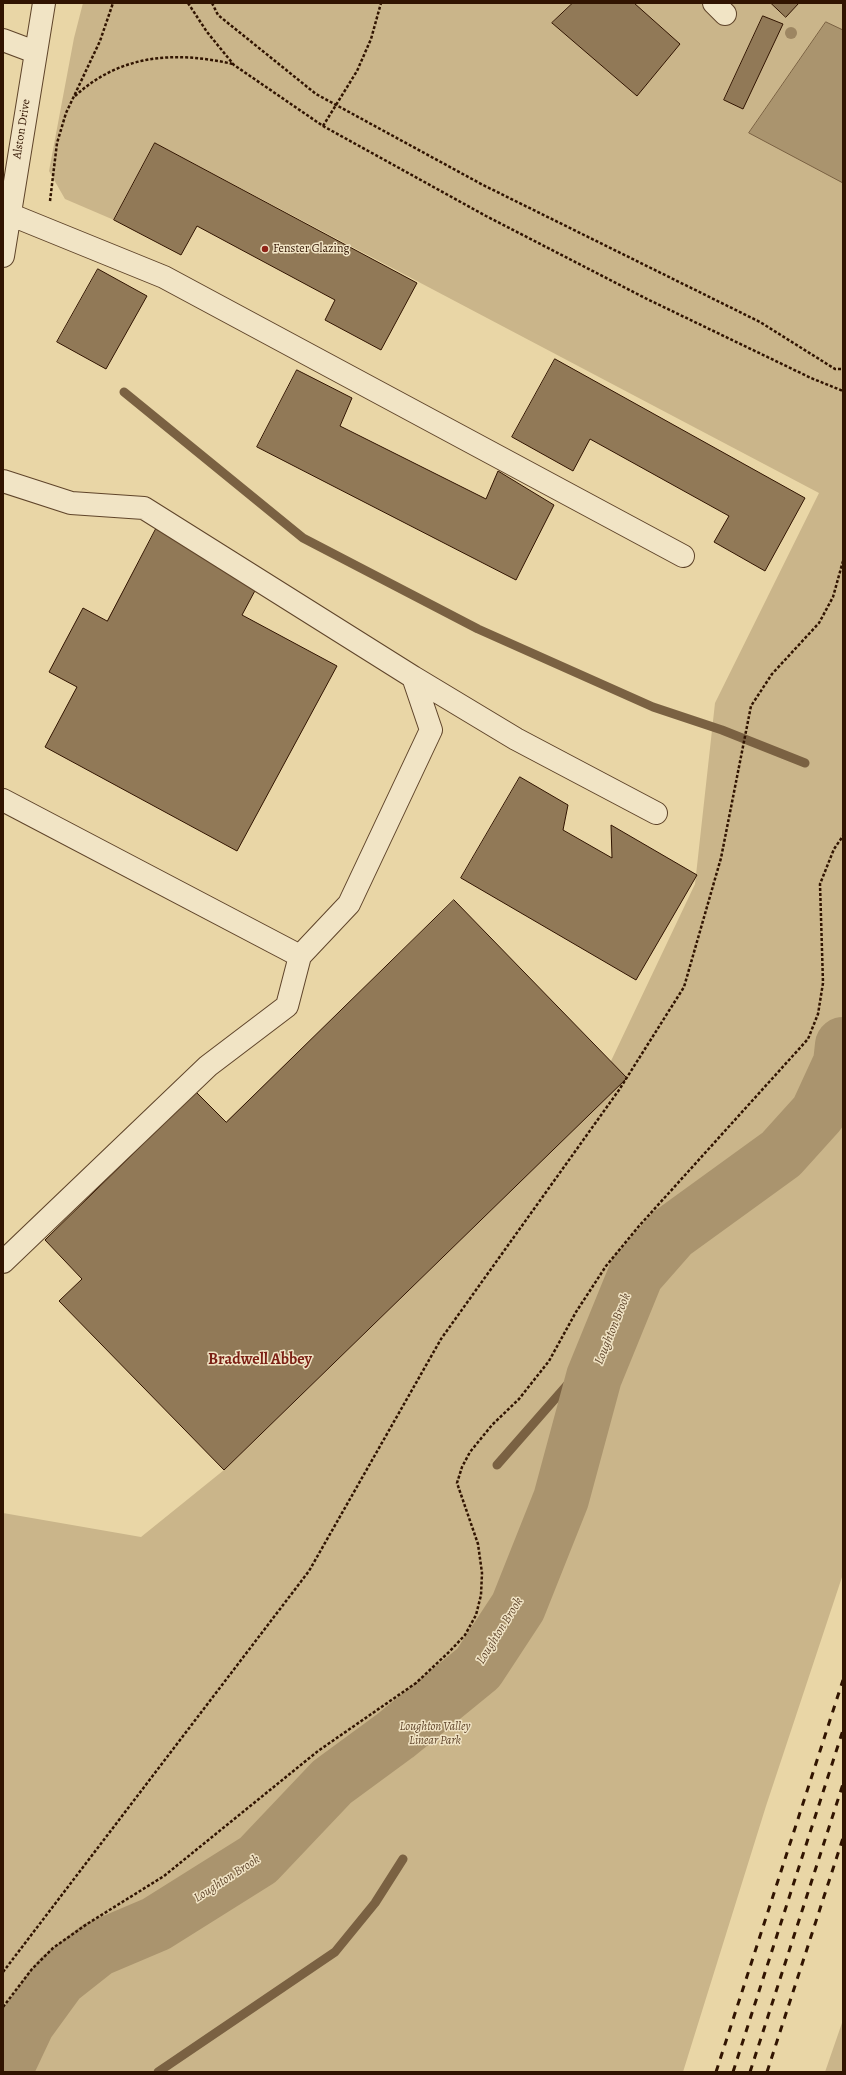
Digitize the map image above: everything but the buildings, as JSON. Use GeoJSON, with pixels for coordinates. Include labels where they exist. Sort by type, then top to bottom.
{"type":"FeatureCollection","features":[{"type":"Feature","properties":{"kind":"street","name":"Alston Drive"},"geometry":{"type":"LineString","coordinates":[[3,256],[44,3]]}},
{"type":"Feature","properties":{"kind":"street"},"geometry":{"type":"LineString","coordinates":[[3,40],[35,52]]}},
{"type":"Feature","properties":{"kind":"street"},"geometry":{"type":"LineString","coordinates":[[9,214],[164,277],[683,556]]}},
{"type":"Feature","properties":{"kind":"street"},"geometry":{"type":"LineString","coordinates":[[3,481],[71,503],[144,508],[413,677],[516,739],[656,813]]}},
{"type":"Feature","properties":{"kind":"street"},"geometry":{"type":"LineString","coordinates":[[3,1262],[208,1066],[287,1006],[300,956],[348,904],[431,730],[413,677]]}},
{"type":"Feature","properties":{"kind":"street"},"geometry":{"type":"LineString","coordinates":[[3,800],[300,956]]}},
{"type":"Feature","properties":{"kind":"path"},"geometry":{"type":"LineString","coordinates":[[47,229],[57,143],[74,97],[100,41],[113,3]]}},
{"type":"Feature","properties":{"kind":"path"},"geometry":{"type":"LineString","coordinates":[[188,3],[207,32],[234,65],[323,126],[486,216],[647,299],[843,392]]}},
{"type":"Feature","properties":{"kind":"path"},"geometry":{"type":"LineString","coordinates":[[212,3],[218,15],[316,94],[483,184],[760,322],[835,370],[843,369]]}},
{"type":"Feature","properties":{"kind":"path"},"geometry":{"type":"LineString","coordinates":[[323,126],[363,58],[371,39],[381,3]]}},
{"type":"Feature","properties":{"kind":"path"},"geometry":{"type":"LineString","coordinates":[[74,97],[88,84],[102,75],[144,60],[167,57],[188,57],[234,65]]}},
{"type":"Feature","properties":{"kind":"path"},"geometry":{"type":"LineString","coordinates":[[3,1972],[309,1571],[441,1339],[619,1090],[684,987],[721,858],[751,706],[772,674],[819,623],[833,597],[843,561]]}},
{"type":"Feature","properties":{"kind":"path"},"geometry":{"type":"LineString","coordinates":[[3,2008],[32,1969],[53,1948],[87,1924],[164,1876],[318,1751],[416,1683],[465,1635],[476,1615],[481,1595],[482,1573],[478,1544],[457,1483],[462,1467],[470,1452],[492,1425],[519,1400],[549,1361],[576,1312],[606,1266],[808,1039],[818,1014],[823,983],[820,884],[834,849],[843,836]]}},
{"type":"Feature","properties":{"kind":"green space","name":"Loughton Valley Linear Park"},"geometry":{"type":"Polygon","coordinates":[[[83,3],[843,3],[843,1574],[766,1806],[683,2072],[3,2072],[3,1513],[141,1537],[224,1470],[583,1120],[695,884],[715,703],[819,493],[155,143],[114,220],[65,199],[49,171],[74,38],[83,3]]]}},
{"type":"Feature","properties":{"kind":"green space"},"geometry":{"type":"Polygon","coordinates":[[[843,2020],[843,2072],[825,2072],[843,2020]]]}},
{"type":"Feature","properties":{"kind":"shaded area"},"geometry":{"type":"Polygon","coordinates":[[[826,22],[843,30],[843,183],[749,133],[826,22]]]}},
{"type":"Feature","properties":{"kind":"waterway"},"geometry":{"type":"LineString","coordinates":[[124,392],[303,538],[478,629],[653,707],[722,730],[805,763]]}},
{"type":"Feature","properties":{"kind":"waterway","name":"Loughton Brook"},"geometry":{"type":"LineString","coordinates":[[4,2072],[27,2023],[59,1979],[97,1949],[156,1924],[258,1860],[332,1782],[396,1735],[478,1668],[518,1607],[561,1499],[594,1377],[636,1274],[672,1233],[781,1154],[818,1113],[841,1063],[843,1045]]}},
{"type":"Feature","properties":{"kind":"waterway"},"geometry":{"type":"LineString","coordinates":[[497,1465],[611,1335]]}},
{"type":"Feature","properties":{"kind":"waterway"},"geometry":{"type":"LineString","coordinates":[[158,2072],[335,1952],[375,1903],[403,1859]]}},
{"type":"Feature","properties":{"kind":"railway"},"geometry":{"type":"LineString","coordinates":[[716,2072],[843,1680]]}},
{"type":"Feature","properties":{"kind":"railway"},"geometry":{"type":"LineString","coordinates":[[733,2072],[843,1730]]}},
{"type":"Feature","properties":{"kind":"railway"},"geometry":{"type":"LineString","coordinates":[[750,2072],[843,1784]]}},
{"type":"Feature","properties":{"kind":"railway"},"geometry":{"type":"LineString","coordinates":[[767,2072],[843,1838]]}},
{"type":"Feature","properties":{"kind":"place","name":"Fenster Glazing"},"geometry":{"type":"Point","coordinates":[265,249]}},
{"type":"Feature","properties":{"kind":"district","name":"Bradwell Abbey"},"geometry":{"type":"Point","coordinates":[260,1360]}}]}
